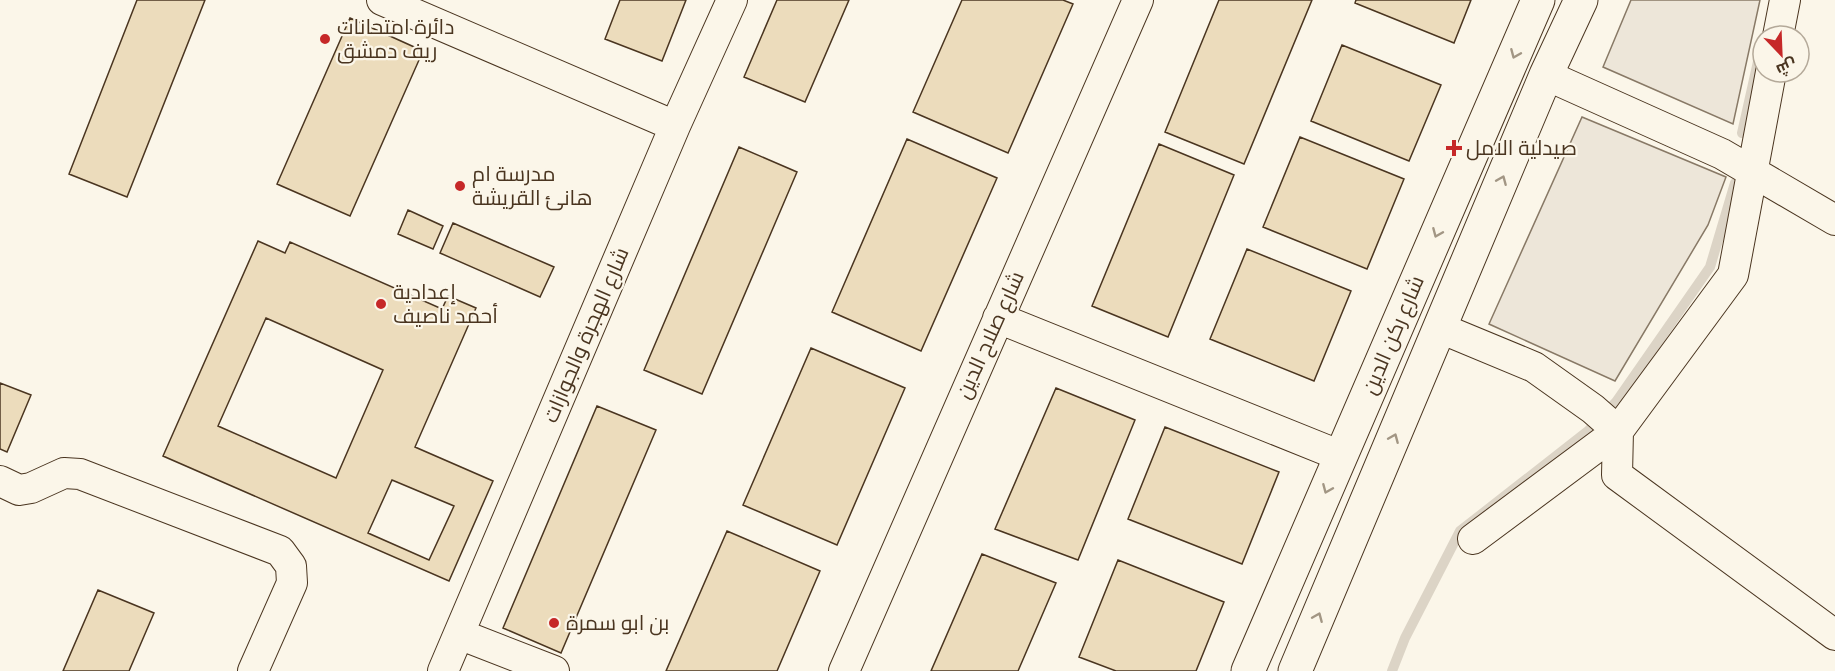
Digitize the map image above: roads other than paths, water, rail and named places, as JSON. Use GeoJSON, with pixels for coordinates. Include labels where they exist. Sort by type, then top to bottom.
{"type":"FeatureCollection","features":[{"type":"Feature","properties":{"kind":"main road","name":"شارع ركن الدين"},"geometry":{"type":"LineString","coordinates":[[1248,671],[1538,0]]}},
{"type":"Feature","properties":{"kind":"main road","name":"شارع ركن الدين"},"geometry":{"type":"LineString","coordinates":[[1295,671],[1546,75],[1581,0]]}},
{"type":"Feature","properties":{"kind":"street"},"geometry":{"type":"LineString","coordinates":[[382,0],[675,126]]}},
{"type":"Feature","properties":{"kind":"street","name":"شارع الهجرة والجوازات"},"geometry":{"type":"LineString","coordinates":[[443,671],[675,126],[732,0]]}},
{"type":"Feature","properties":{"kind":"street","name":"شارع صلاح الدين"},"geometry":{"type":"LineString","coordinates":[[844,671],[1138,0]]}},
{"type":"Feature","properties":{"kind":"street"},"geometry":{"type":"LineString","coordinates":[[1780,24],[1785,0]]}},
{"type":"Feature","properties":{"kind":"street"},"geometry":{"type":"LineString","coordinates":[[1546,75],[1722,154],[1835,220]]}},
{"type":"Feature","properties":{"kind":"street"},"geometry":{"type":"LineString","coordinates":[[1473,539],[1618,431],[1733,274],[1769,84]]}},
{"type":"Feature","properties":{"kind":"street"},"geometry":{"type":"LineString","coordinates":[[998,318],[1341,456]]}},
{"type":"Feature","properties":{"kind":"street"},"geometry":{"type":"LineString","coordinates":[[1440,328],[1534,367],[1593,409],[1618,431],[1617,475],[1835,634]]}},
{"type":"Feature","properties":{"kind":"street"},"geometry":{"type":"LineString","coordinates":[[0,481],[19,489],[31,488],[64,473],[80,474],[280,551],[291,566],[292,583],[253,671]]}},
{"type":"Feature","properties":{"kind":"street"},"geometry":{"type":"LineString","coordinates":[[459,634],[554,671]]}},
{"type":"Feature","properties":{"kind":"waterway"},"geometry":{"type":"LineString","coordinates":[[1742,133],[1753,84]]}},
{"type":"Feature","properties":{"kind":"waterway"},"geometry":{"type":"LineString","coordinates":[[1392,671],[1405,638],[1460,531],[1588,431],[1616,402],[1710,267],[1735,183]]}},
{"type":"Feature","properties":{"kind":"place","name":"دائرة امتحانات ريف دمشق"},"geometry":{"type":"Point","coordinates":[325,39]}},
{"type":"Feature","properties":{"kind":"place","name":"صيدلية الامل"},"geometry":{"type":"Point","coordinates":[1454,148]}},
{"type":"Feature","properties":{"kind":"place","name":"مدرسة ام هانئ القريشة"},"geometry":{"type":"Point","coordinates":[460,186]}},
{"type":"Feature","properties":{"kind":"place","name":"إعدادية أحمد ناصيف"},"geometry":{"type":"Point","coordinates":[381,304]}},
{"type":"Feature","properties":{"kind":"place","name":"بن ابو سمرة"},"geometry":{"type":"Point","coordinates":[554,623]}}]}
